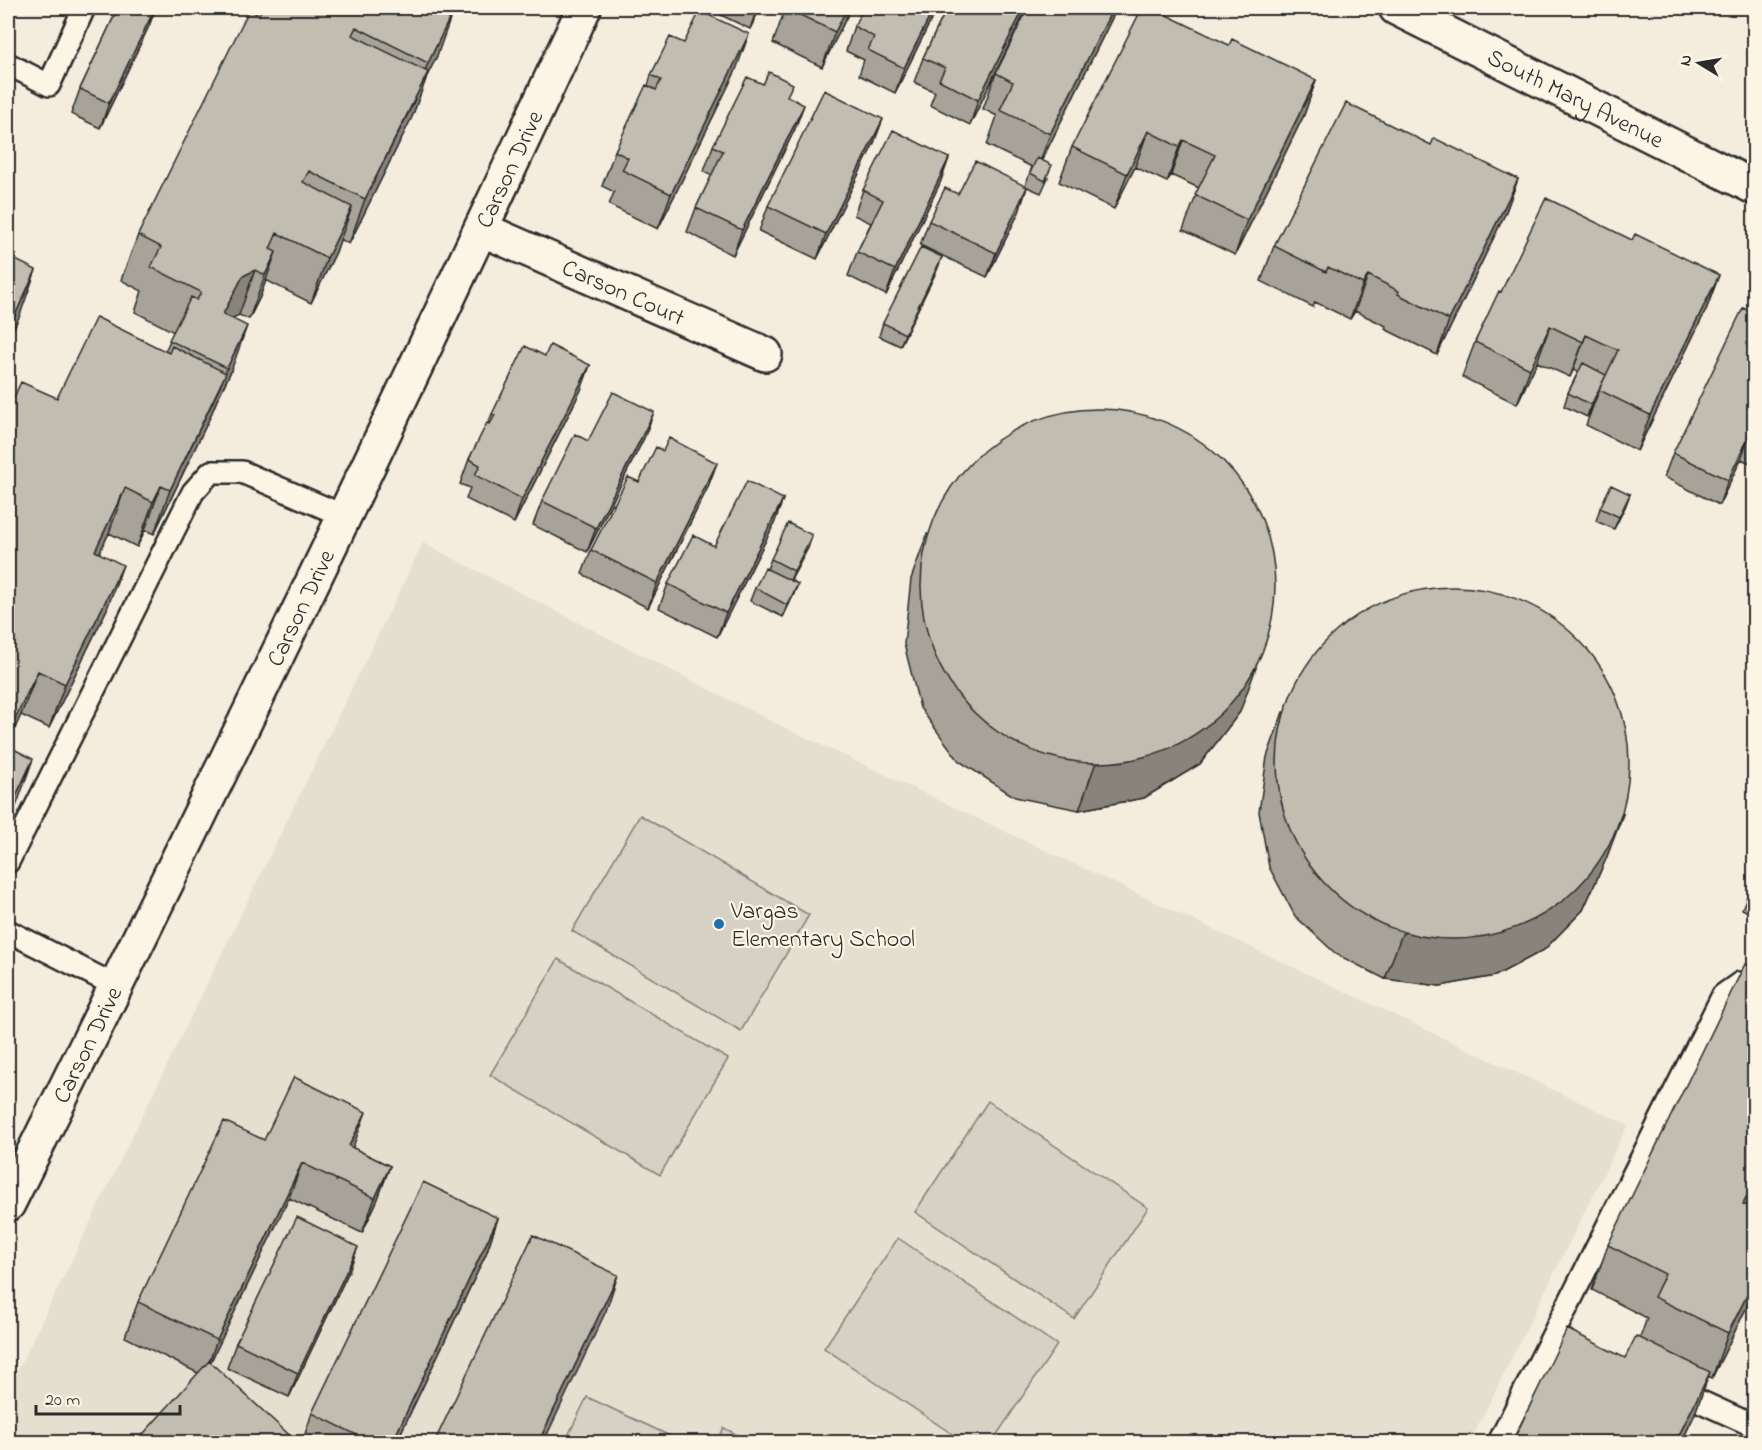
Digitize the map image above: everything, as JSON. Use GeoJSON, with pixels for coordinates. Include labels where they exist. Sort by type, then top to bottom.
{"type":"FeatureCollection","features":[{"type":"Feature","properties":{"kind":"street","name":"Carson Drive"},"geometry":{"type":"LineString","coordinates":[[8,1204],[344,516],[584,8]]}},
{"type":"Feature","properties":{"kind":"street","name":"South Mary Avenue"},"geometry":{"type":"LineString","coordinates":[[1396,8],[1755,187]]}},
{"type":"Feature","properties":{"kind":"street","name":"Carson Court"},"geometry":{"type":"LineString","coordinates":[[481,229],[765,354]]}},
{"type":"Feature","properties":{"kind":"lane"},"geometry":{"type":"LineString","coordinates":[[8,64],[50,85],[84,8]]}},
{"type":"Feature","properties":{"kind":"lane"},"geometry":{"type":"LineString","coordinates":[[8,862],[192,492],[211,472],[242,472],[344,516]]}},
{"type":"Feature","properties":{"kind":"lane"},"geometry":{"type":"LineString","coordinates":[[8,931],[116,986]]}},
{"type":"Feature","properties":{"kind":"lane"},"geometry":{"type":"LineString","coordinates":[[1499,1443],[1723,995],[1740,983],[1755,984]]}},
{"type":"Feature","properties":{"kind":"lane"},"geometry":{"type":"LineString","coordinates":[[1553,1335],[1585,1350]]}},
{"type":"Feature","properties":{"kind":"lane"},"geometry":{"type":"LineString","coordinates":[[1659,1383],[1755,1426]]}},
{"type":"Feature","properties":{"kind":"shaded area","name":"Vargas Elementary School"},"geometry":{"type":"Polygon","coordinates":[[[423,543],[777,724],[1628,1125],[1470,1442],[8,1442],[8,1390],[423,543]]]}},
{"type":"Feature","properties":{"kind":"shaded area"},"geometry":{"type":"Polygon","coordinates":[[[640,815],[809,915],[741,1031],[572,931],[640,815]]]}},
{"type":"Feature","properties":{"kind":"shaded area"},"geometry":{"type":"Polygon","coordinates":[[[558,959],[728,1059],[660,1175],[490,1075],[558,959]]]}},
{"type":"Feature","properties":{"kind":"shaded area"},"geometry":{"type":"Polygon","coordinates":[[[988,1101],[1148,1208],[1074,1319],[915,1212],[988,1101]]]}},
{"type":"Feature","properties":{"kind":"shaded area"},"geometry":{"type":"Polygon","coordinates":[[[898,1238],[1057,1345],[992,1442],[964,1442],[824,1348],[898,1238]]]}},
{"type":"Feature","properties":{"kind":"shaded area"},"geometry":{"type":"Polygon","coordinates":[[[587,1397],[683,1442],[565,1442],[587,1397]]]}},
{"type":"Feature","properties":{"kind":"shaded area"},"geometry":{"type":"Polygon","coordinates":[[[724,1428],[751,1442],[716,1442],[724,1428]]]}},
{"type":"Feature","properties":{"kind":"building"},"geometry":{"type":"Polygon","coordinates":[[[118,8],[155,8],[109,103],[80,89],[118,8]]]}},
{"type":"Feature","properties":{"kind":"building"},"geometry":{"type":"Polygon","coordinates":[[[262,8],[446,8],[453,11],[428,63],[356,27],[352,35],[428,72],[365,199],[309,171],[303,182],[352,207],[327,258],[277,233],[270,249],[276,252],[265,275],[255,270],[243,276],[223,314],[247,326],[227,368],[169,340],[191,297],[197,300],[201,292],[151,267],[161,247],[138,235],[249,10],[259,15],[262,8]]]}},
{"type":"Feature","properties":{"kind":"building"},"geometry":{"type":"Polygon","coordinates":[[[786,8],[847,8],[835,32],[786,8]]]}},
{"type":"Feature","properties":{"kind":"building"},"geometry":{"type":"Polygon","coordinates":[[[864,8],[934,8],[904,68],[868,50],[874,37],[854,26],[864,8]]]}},
{"type":"Feature","properties":{"kind":"building"},"geometry":{"type":"Polygon","coordinates":[[[947,8],[1024,8],[978,100],[939,80],[945,68],[923,58],[947,8]]]}},
{"type":"Feature","properties":{"kind":"building"},"geometry":{"type":"Polygon","coordinates":[[[1028,8],[1113,8],[1050,134],[1000,110],[1013,82],[996,73],[1028,8]]]}},
{"type":"Feature","properties":{"kind":"building"},"geometry":{"type":"Polygon","coordinates":[[[1142,8],[1152,8],[1229,45],[1232,39],[1316,80],[1247,220],[1195,195],[1215,155],[1183,140],[1179,147],[1148,131],[1127,174],[1072,147],[1142,8]]]}},
{"type":"Feature","properties":{"kind":"building"},"geometry":{"type":"Polygon","coordinates":[[[700,11],[749,34],[671,194],[622,170],[628,158],[615,151],[646,85],[656,90],[661,80],[651,75],[670,37],[684,43],[700,11]]]}},
{"type":"Feature","properties":{"kind":"building"},"geometry":{"type":"Polygon","coordinates":[[[769,72],[793,84],[787,96],[804,105],[742,230],[696,208],[723,151],[713,146],[747,77],[763,84],[769,72]]]}},
{"type":"Feature","properties":{"kind":"building"},"geometry":{"type":"Polygon","coordinates":[[[824,90],[883,119],[826,234],[768,206],[824,90]]]}},
{"type":"Feature","properties":{"kind":"building"},"geometry":{"type":"Polygon","coordinates":[[[1346,103],[1431,145],[1434,138],[1518,179],[1449,320],[1398,294],[1399,291],[1368,275],[1363,284],[1328,267],[1326,272],[1274,246],[1346,103]]]}},
{"type":"Feature","properties":{"kind":"building"},"geometry":{"type":"Polygon","coordinates":[[[893,130],[949,158],[895,270],[857,252],[883,200],[863,190],[893,130]]]}},
{"type":"Feature","properties":{"kind":"building"},"geometry":{"type":"Polygon","coordinates":[[[1037,158],[1052,165],[1045,181],[1030,173],[1037,158]]]}},
{"type":"Feature","properties":{"kind":"building"},"geometry":{"type":"Polygon","coordinates":[[[975,161],[1027,187],[996,253],[929,221],[945,188],[958,194],[975,161]]]}},
{"type":"Feature","properties":{"kind":"building"},"geometry":{"type":"Polygon","coordinates":[[[1546,198],[1632,240],[1635,234],[1719,275],[1650,415],[1599,390],[1618,350],[1586,335],[1583,342],[1550,326],[1530,369],[1475,342],[1546,198]]]}},
{"type":"Feature","properties":{"kind":"building"},"geometry":{"type":"Polygon","coordinates":[[[921,247],[942,257],[905,334],[883,323],[921,247]]]}},
{"type":"Feature","properties":{"kind":"building"},"geometry":{"type":"Polygon","coordinates":[[[8,256],[36,270],[8,330],[8,256]]]}},
{"type":"Feature","properties":{"kind":"building"},"geometry":{"type":"Polygon","coordinates":[[[1743,308],[1755,314],[1755,436],[1750,434],[1728,480],[1673,453],[1743,308]]]}},
{"type":"Feature","properties":{"kind":"building"},"geometry":{"type":"Polygon","coordinates":[[[96,317],[169,353],[172,346],[226,373],[170,490],[161,486],[153,502],[125,488],[95,551],[123,565],[65,684],[38,671],[8,733],[8,410],[21,382],[57,398],[96,317]]]}},
{"type":"Feature","properties":{"kind":"building"},"geometry":{"type":"Polygon","coordinates":[[[550,345],[590,365],[522,499],[475,475],[480,465],[469,459],[487,423],[490,424],[495,415],[492,414],[525,346],[545,356],[550,345]]]}},
{"type":"Feature","properties":{"kind":"building"},"geometry":{"type":"Polygon","coordinates":[[[1583,363],[1606,375],[1591,405],[1568,393],[1583,363]]]}},
{"type":"Feature","properties":{"kind":"building"},"geometry":{"type":"Polygon","coordinates":[[[613,392],[654,412],[596,528],[542,501],[575,434],[588,441],[613,392]]]}},
{"type":"Feature","properties":{"kind":"building"},"geometry":{"type":"Polygon","coordinates":[[[1098,409],[1133,412],[1166,422],[1196,439],[1223,461],[1245,488],[1262,518],[1272,551],[1275,586],[1272,621],[1262,654],[1245,684],[1223,711],[1196,733],[1166,750],[1133,760],[1098,763],[1063,760],[1030,750],[1000,733],[973,711],[951,684],[934,654],[924,621],[921,586],[924,551],[934,518],[951,488],[973,461],[1000,439],[1030,422],[1063,412],[1098,409]]]}},
{"type":"Feature","properties":{"kind":"building"},"geometry":{"type":"Polygon","coordinates":[[[669,438],[717,463],[657,583],[591,550],[628,477],[639,482],[656,447],[663,451],[669,438]]]}},
{"type":"Feature","properties":{"kind":"building"},"geometry":{"type":"Polygon","coordinates":[[[747,481],[783,499],[726,613],[668,584],[693,535],[714,546],[747,481]]]}},
{"type":"Feature","properties":{"kind":"building"},"geometry":{"type":"Polygon","coordinates":[[[1611,485],[1630,494],[1619,517],[1600,508],[1611,485]]]}},
{"type":"Feature","properties":{"kind":"building"},"geometry":{"type":"Polygon","coordinates":[[[788,523],[812,535],[794,571],[771,559],[788,523]]]}},
{"type":"Feature","properties":{"kind":"building"},"geometry":{"type":"Polygon","coordinates":[[[765,568],[798,584],[787,605],[755,588],[765,568]]]}},
{"type":"Feature","properties":{"kind":"building"},"geometry":{"type":"Polygon","coordinates":[[[1436,587],[1470,587],[1504,594],[1536,607],[1578,638],[1600,665],[1616,695],[1626,729],[1629,763],[1626,797],[1616,831],[1600,861],[1578,888],[1551,910],[1521,926],[1470,939],[1436,939],[1402,932],[1370,919],[1341,899],[1317,875],[1297,846],[1284,814],[1277,780],[1277,746],[1284,712],[1297,680],[1317,651],[1341,627],[1370,607],[1402,594],[1436,587]]]}},
{"type":"Feature","properties":{"kind":"building"},"geometry":{"type":"Polygon","coordinates":[[[8,746],[33,759],[8,813],[8,746]]]}},
{"type":"Feature","properties":{"kind":"building"},"geometry":{"type":"Polygon","coordinates":[[[1755,877],[1755,887],[1750,885],[1755,877]]]}},
{"type":"Feature","properties":{"kind":"building"},"geometry":{"type":"Polygon","coordinates":[[[1745,964],[1755,968],[1755,1180],[1743,1204],[1755,1209],[1755,1279],[1728,1333],[1654,1297],[1665,1274],[1608,1245],[1745,964]]]}},
{"type":"Feature","properties":{"kind":"building"},"geometry":{"type":"Polygon","coordinates":[[[294,1077],[366,1112],[349,1146],[390,1166],[375,1198],[302,1163],[217,1340],[138,1302],[224,1121],[264,1140],[294,1077]]]}},
{"type":"Feature","properties":{"kind":"building"},"geometry":{"type":"Polygon","coordinates":[[[423,1182],[498,1218],[392,1443],[373,1443],[312,1413],[423,1182]]]}},
{"type":"Feature","properties":{"kind":"building"},"geometry":{"type":"Polygon","coordinates":[[[297,1217],[358,1247],[298,1373],[236,1343],[297,1217]]]}},
{"type":"Feature","properties":{"kind":"building"},"geometry":{"type":"Polygon","coordinates":[[[533,1235],[618,1275],[538,1443],[434,1443],[533,1235]]]}},
{"type":"Feature","properties":{"kind":"building"},"geometry":{"type":"Polygon","coordinates":[[[1567,1329],[1625,1358],[1636,1336],[1710,1372],[1675,1443],[1512,1443],[1567,1329]]]}},
{"type":"Feature","properties":{"kind":"building"},"geometry":{"type":"Polygon","coordinates":[[[209,1361],[298,1443],[135,1443],[209,1361]]]}},
{"type":"Feature","properties":{"kind":"place","name":"Vargas Elementary School"},"geometry":{"type":"Point","coordinates":[719,924]}}]}
